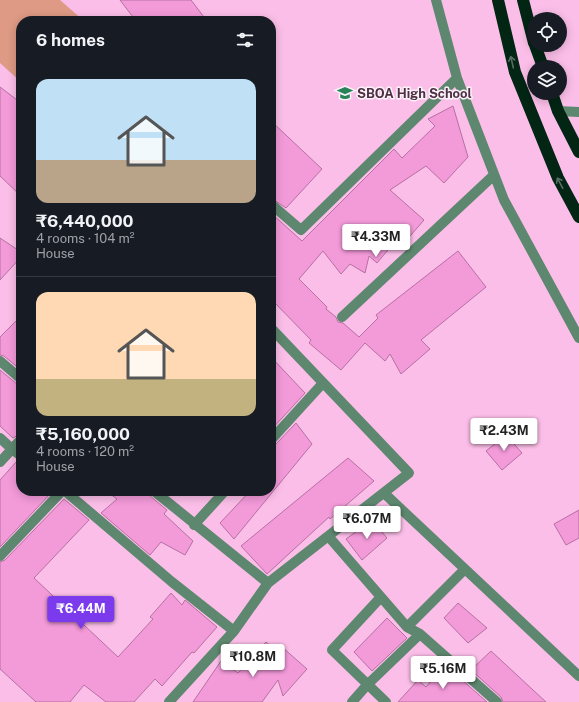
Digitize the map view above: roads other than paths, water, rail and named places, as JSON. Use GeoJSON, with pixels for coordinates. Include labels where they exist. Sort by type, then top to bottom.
{"type":"FeatureCollection","features":[{"type":"Feature","properties":{"kind":"highway"},"geometry":{"type":"LineString","coordinates":[[498,0],[515,72],[558,178],[579,217]]}},
{"type":"Feature","properties":{"kind":"highway"},"geometry":{"type":"LineString","coordinates":[[523,0],[527,16]]}},
{"type":"Feature","properties":{"kind":"highway"},"geometry":{"type":"LineString","coordinates":[[554,100],[558,111],[579,152]]}},
{"type":"Feature","properties":{"kind":"street"},"geometry":{"type":"LineString","coordinates":[[436,0],[457,78],[504,200],[579,338]]}},
{"type":"Feature","properties":{"kind":"street"},"geometry":{"type":"LineString","coordinates":[[276,208],[301,230],[457,78]]}},
{"type":"Feature","properties":{"kind":"street"},"geometry":{"type":"LineString","coordinates":[[558,111],[579,112]]}},
{"type":"Feature","properties":{"kind":"street"},"geometry":{"type":"LineString","coordinates":[[342,317],[494,175]]}},
{"type":"Feature","properties":{"kind":"street"},"geometry":{"type":"LineString","coordinates":[[169,702],[234,631],[268,584],[385,494],[409,473],[276,333]]}},
{"type":"Feature","properties":{"kind":"street"},"geometry":{"type":"LineString","coordinates":[[0,361],[16,375]]}},
{"type":"Feature","properties":{"kind":"street"},"geometry":{"type":"LineString","coordinates":[[276,435],[323,383]]}},
{"type":"Feature","properties":{"kind":"street"},"geometry":{"type":"LineString","coordinates":[[0,438],[16,452]]}},
{"type":"Feature","properties":{"kind":"street"},"geometry":{"type":"LineString","coordinates":[[0,462],[16,445]]}},
{"type":"Feature","properties":{"kind":"street"},"geometry":{"type":"LineString","coordinates":[[385,494],[579,676]]}},
{"type":"Feature","properties":{"kind":"street"},"geometry":{"type":"LineString","coordinates":[[0,556],[57,496]]}},
{"type":"Feature","properties":{"kind":"street"},"geometry":{"type":"LineString","coordinates":[[71,496],[172,582],[234,631]]}},
{"type":"Feature","properties":{"kind":"street"},"geometry":{"type":"LineString","coordinates":[[160,496],[268,584]]}},
{"type":"Feature","properties":{"kind":"street"},"geometry":{"type":"LineString","coordinates":[[194,525],[220,496]]}},
{"type":"Feature","properties":{"kind":"street"},"geometry":{"type":"LineString","coordinates":[[329,537],[407,627],[420,634],[497,702]]}},
{"type":"Feature","properties":{"kind":"street"},"geometry":{"type":"LineString","coordinates":[[407,627],[465,569]]}},
{"type":"Feature","properties":{"kind":"street"},"geometry":{"type":"LineString","coordinates":[[381,597],[332,650],[386,702]]}},
{"type":"Feature","properties":{"kind":"street"},"geometry":{"type":"LineString","coordinates":[[352,702],[367,685],[420,634]]}},
{"type":"Feature","properties":{"kind":"place","name":"SBOA High School"},"geometry":{"type":"Point","coordinates":[345,93]}}]}
